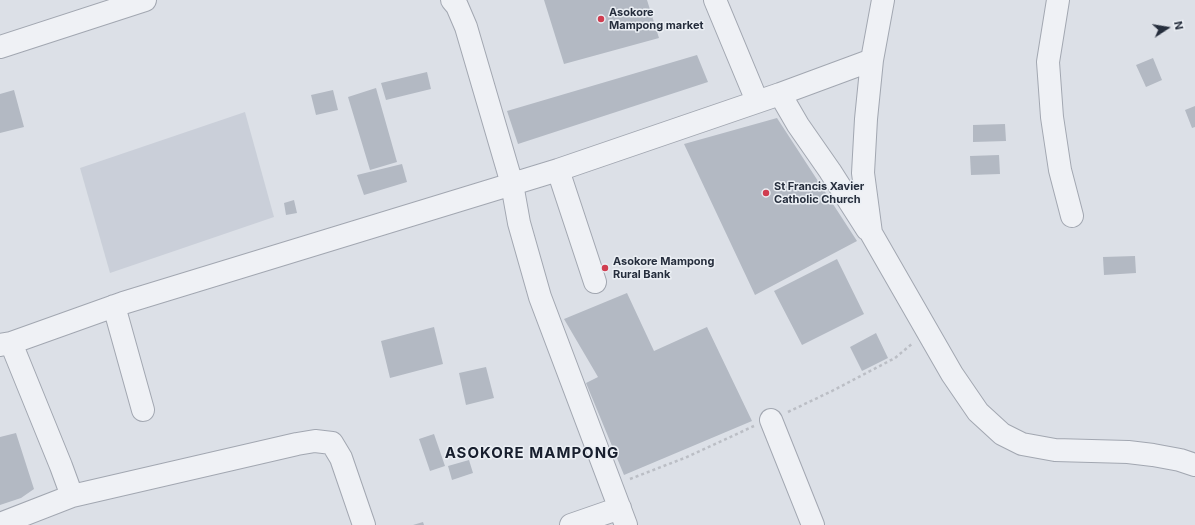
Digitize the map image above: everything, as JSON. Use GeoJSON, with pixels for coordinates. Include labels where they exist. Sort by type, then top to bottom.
{"type":"FeatureCollection","features":[{"type":"Feature","properties":{"kind":"street"},"geometry":{"type":"LineString","coordinates":[[0,47],[145,0]]}},
{"type":"Feature","properties":{"kind":"street"},"geometry":{"type":"LineString","coordinates":[[452,0],[457,6],[466,27],[512,184],[519,223],[540,297],[623,517],[571,525]]}},
{"type":"Feature","properties":{"kind":"street"},"geometry":{"type":"LineString","coordinates":[[716,0],[757,101]]}},
{"type":"Feature","properties":{"kind":"street"},"geometry":{"type":"LineString","coordinates":[[871,233],[863,173],[866,119],[872,60],[883,0]]}},
{"type":"Feature","properties":{"kind":"street"},"geometry":{"type":"LineString","coordinates":[[1058,0],[1048,62],[1052,109],[1060,170],[1072,216]]}},
{"type":"Feature","properties":{"kind":"street"},"geometry":{"type":"LineString","coordinates":[[72,496],[61,466],[5,344],[114,306],[558,170],[780,94],[872,60]]}},
{"type":"Feature","properties":{"kind":"street"},"geometry":{"type":"LineString","coordinates":[[780,94],[798,125],[871,233],[952,374],[978,412],[1002,434],[1022,444],[1055,450],[1128,452],[1166,457],[1195,465]]}},
{"type":"Feature","properties":{"kind":"street"},"geometry":{"type":"LineString","coordinates":[[558,170],[596,282]]}},
{"type":"Feature","properties":{"kind":"street"},"geometry":{"type":"LineString","coordinates":[[114,306],[143,410]]}},
{"type":"Feature","properties":{"kind":"street"},"geometry":{"type":"LineString","coordinates":[[770,420],[814,525]]}},
{"type":"Feature","properties":{"kind":"street"},"geometry":{"type":"LineString","coordinates":[[0,524],[72,496],[315,441],[332,443],[341,458],[364,525]]}},
{"type":"Feature","properties":{"kind":"shaded area"},"geometry":{"type":"Polygon","coordinates":[[[245,112],[274,217],[110,273],[80,168],[245,112]]]}},
{"type":"Feature","properties":{"kind":"building","name":"Asokore Mampong market"},"geometry":{"type":"Polygon","coordinates":[[[544,0],[647,0],[659,38],[564,64],[544,0]]]}},
{"type":"Feature","properties":{"kind":"building"},"geometry":{"type":"Polygon","coordinates":[[[697,55],[708,82],[518,144],[507,111],[697,55]]]}},
{"type":"Feature","properties":{"kind":"building"},"geometry":{"type":"Polygon","coordinates":[[[1153,58],[1162,80],[1146,87],[1136,65],[1153,58]]]}},
{"type":"Feature","properties":{"kind":"building"},"geometry":{"type":"Polygon","coordinates":[[[427,72],[431,89],[386,100],[381,83],[427,72]]]}},
{"type":"Feature","properties":{"kind":"building"},"geometry":{"type":"Polygon","coordinates":[[[376,88],[397,162],[370,170],[348,97],[376,88]]]}},
{"type":"Feature","properties":{"kind":"building"},"geometry":{"type":"Polygon","coordinates":[[[14,90],[24,127],[0,133],[0,94],[14,90]]]}},
{"type":"Feature","properties":{"kind":"building"},"geometry":{"type":"Polygon","coordinates":[[[333,90],[338,110],[316,115],[311,95],[333,90]]]}},
{"type":"Feature","properties":{"kind":"building"},"geometry":{"type":"Polygon","coordinates":[[[1195,106],[1195,127],[1192,128],[1185,110],[1195,106]]]}},
{"type":"Feature","properties":{"kind":"building","name":"St Francis Xavier Catholic Church"},"geometry":{"type":"Polygon","coordinates":[[[777,118],[857,241],[755,295],[684,144],[777,118]]]}},
{"type":"Feature","properties":{"kind":"building"},"geometry":{"type":"Polygon","coordinates":[[[1005,124],[1006,141],[973,142],[973,125],[1005,124]]]}},
{"type":"Feature","properties":{"kind":"building"},"geometry":{"type":"Polygon","coordinates":[[[999,155],[1000,174],[971,175],[970,156],[999,155]]]}},
{"type":"Feature","properties":{"kind":"building"},"geometry":{"type":"Polygon","coordinates":[[[402,164],[407,182],[364,195],[357,175],[402,164]]]}},
{"type":"Feature","properties":{"kind":"building"},"geometry":{"type":"Polygon","coordinates":[[[294,200],[297,213],[286,215],[284,203],[294,200]]]}},
{"type":"Feature","properties":{"kind":"building"},"geometry":{"type":"Polygon","coordinates":[[[1135,256],[1136,273],[1104,275],[1103,257],[1135,256]]]}},
{"type":"Feature","properties":{"kind":"building"},"geometry":{"type":"Polygon","coordinates":[[[837,259],[864,314],[802,345],[774,291],[837,259]]]}},
{"type":"Feature","properties":{"kind":"building"},"geometry":{"type":"Polygon","coordinates":[[[627,293],[654,351],[707,327],[752,421],[624,475],[586,383],[598,377],[564,319],[627,293]]]}},
{"type":"Feature","properties":{"kind":"building"},"geometry":{"type":"Polygon","coordinates":[[[434,327],[443,364],[390,378],[381,341],[434,327]]]}},
{"type":"Feature","properties":{"kind":"building"},"geometry":{"type":"Polygon","coordinates":[[[876,333],[888,358],[862,371],[850,347],[876,333]]]}},
{"type":"Feature","properties":{"kind":"building"},"geometry":{"type":"Polygon","coordinates":[[[486,367],[494,398],[466,405],[459,373],[486,367]]]}},
{"type":"Feature","properties":{"kind":"building"},"geometry":{"type":"Polygon","coordinates":[[[16,433],[34,489],[21,498],[0,505],[0,437],[16,433]]]}},
{"type":"Feature","properties":{"kind":"building"},"geometry":{"type":"Polygon","coordinates":[[[434,434],[445,466],[430,471],[419,439],[434,434]]]}},
{"type":"Feature","properties":{"kind":"building"},"geometry":{"type":"Polygon","coordinates":[[[469,460],[473,473],[452,480],[448,466],[469,460]]]}},
{"type":"Feature","properties":{"kind":"building"},"geometry":{"type":"Polygon","coordinates":[[[423,522],[424,525],[413,525],[423,522]]]}},
{"type":"Feature","properties":{"kind":"place","name":"Asokore Mampong market"},"geometry":{"type":"Point","coordinates":[601,19]}},
{"type":"Feature","properties":{"kind":"place","name":"St Francis Xavier Catholic Church"},"geometry":{"type":"Point","coordinates":[766,193]}},
{"type":"Feature","properties":{"kind":"place","name":"Asokore Mampong Rural Bank"},"geometry":{"type":"Point","coordinates":[605,268]}},
{"type":"Feature","properties":{"kind":"district","name":"ASOKORE MAMPONG"},"geometry":{"type":"Point","coordinates":[532,453]}}]}
